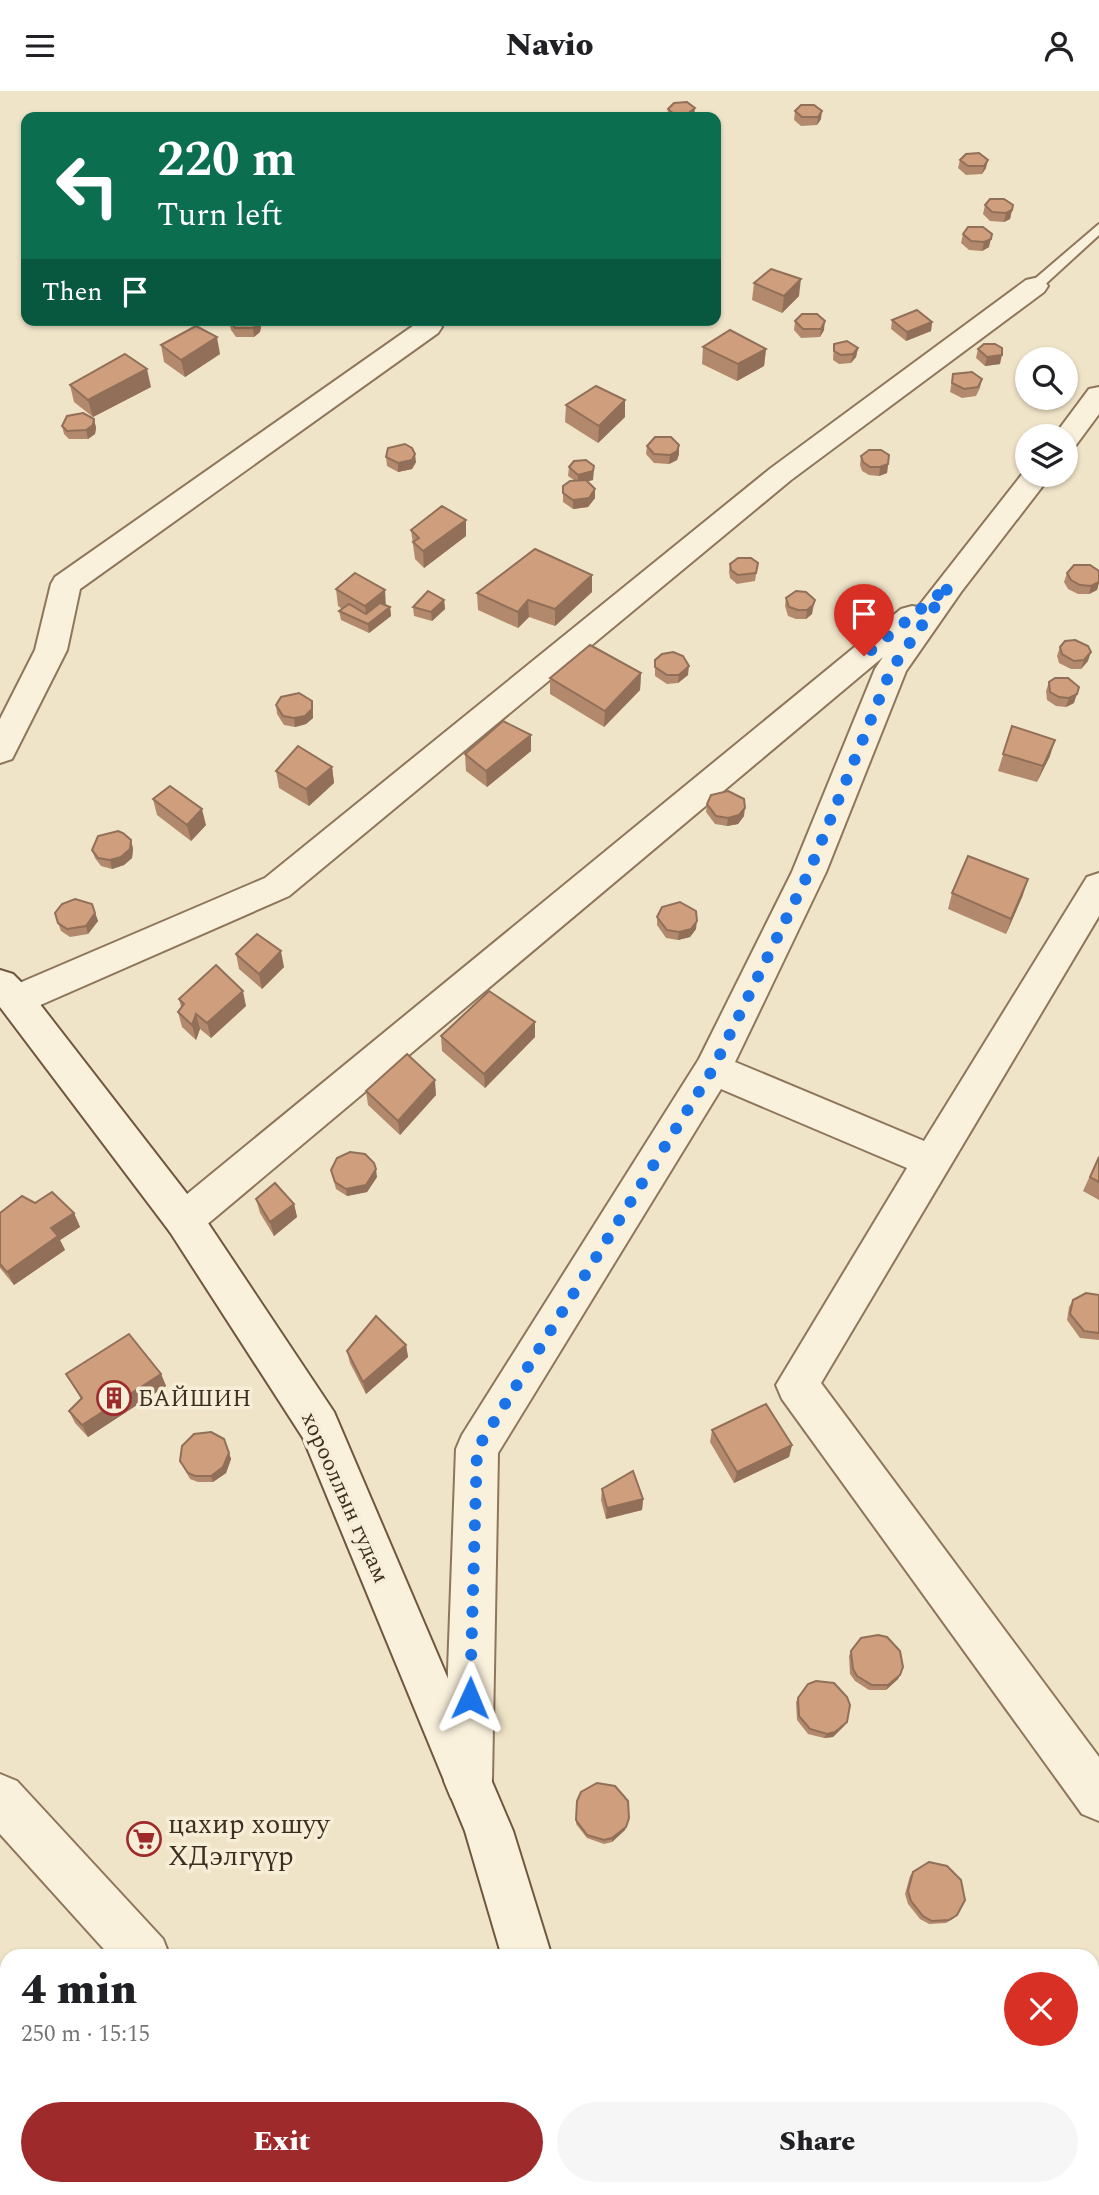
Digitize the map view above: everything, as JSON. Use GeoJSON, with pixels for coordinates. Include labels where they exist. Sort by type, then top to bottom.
{"type":"FeatureCollection","features":[{"type":"Feature","properties":{"kind":"street"},"geometry":{"type":"LineString","coordinates":[[8,992],[277,887],[781,474],[1035,286]]}},
{"type":"Feature","properties":{"kind":"street"},"geometry":{"type":"LineString","coordinates":[[0,751],[51,650],[66,584],[429,327]]}},
{"type":"Feature","properties":{"kind":"street"},"geometry":{"type":"LineString","coordinates":[[1077,424],[1099,395]]}},
{"type":"Feature","properties":{"kind":"street"},"geometry":{"type":"LineString","coordinates":[[468,1781],[477,1449],[713,1069],[809,872],[891,670],[950,585],[1028,487]]}},
{"type":"Feature","properties":{"kind":"street"},"geometry":{"type":"LineString","coordinates":[[184,1220],[950,585]]}},
{"type":"Feature","properties":{"kind":"street"},"geometry":{"type":"LineString","coordinates":[[1096,1783],[797,1385],[1099,886]]}},
{"type":"Feature","properties":{"kind":"street","name":"хорооллын гудам"},"geometry":{"type":"LineString","coordinates":[[8,992],[184,1220],[319,1426],[489,1831],[525,1949]]}},
{"type":"Feature","properties":{"kind":"street"},"geometry":{"type":"LineString","coordinates":[[713,1069],[932,1161]]}},
{"type":"Feature","properties":{"kind":"street"},"geometry":{"type":"LineString","coordinates":[[0,1798],[138,1949]]}},
{"type":"Feature","properties":{"kind":"lane"},"geometry":{"type":"LineString","coordinates":[[1035,286],[1099,228]]}},
{"type":"Feature","properties":{"kind":"building"},"geometry":{"type":"Polygon","coordinates":[[[687,102],[695,108],[690,112],[672,112],[668,109],[674,103],[687,102]]]}},
{"type":"Feature","properties":{"kind":"building"},"geometry":{"type":"Polygon","coordinates":[[[801,105],[814,105],[822,111],[818,117],[802,117],[795,111],[801,105]]]}},
{"type":"Feature","properties":{"kind":"building"},"geometry":{"type":"Polygon","coordinates":[[[979,153],[988,160],[984,166],[968,166],[960,160],[966,154],[979,153]]]}},
{"type":"Feature","properties":{"kind":"building"},"geometry":{"type":"Polygon","coordinates":[[[990,199],[1004,199],[1013,205],[1012,210],[1006,213],[992,212],[985,205],[990,199]]]}},
{"type":"Feature","properties":{"kind":"building"},"geometry":{"type":"Polygon","coordinates":[[[968,227],[983,227],[992,234],[991,239],[984,242],[971,241],[963,234],[968,227]]]}},
{"type":"Feature","properties":{"kind":"building"},"geometry":{"type":"Polygon","coordinates":[[[771,269],[801,279],[784,296],[754,283],[771,269]]]}},
{"type":"Feature","properties":{"kind":"building"},"geometry":{"type":"Polygon","coordinates":[[[917,310],[932,322],[907,332],[892,320],[917,310]]]}},
{"type":"Feature","properties":{"kind":"building"},"geometry":{"type":"Polygon","coordinates":[[[802,314],[817,314],[825,321],[821,329],[803,329],[795,321],[802,314]]]}},
{"type":"Feature","properties":{"kind":"building"},"geometry":{"type":"Polygon","coordinates":[[[196,326],[217,337],[181,360],[161,345],[196,326]]]}},
{"type":"Feature","properties":{"kind":"building"},"geometry":{"type":"Polygon","coordinates":[[[234,326],[255,326],[253,328],[234,326]]]}},
{"type":"Feature","properties":{"kind":"building"},"geometry":{"type":"Polygon","coordinates":[[[730,330],[766,349],[738,364],[703,347],[730,330]]]}},
{"type":"Feature","properties":{"kind":"building"},"geometry":{"type":"Polygon","coordinates":[[[847,341],[858,348],[853,354],[841,355],[834,351],[834,344],[847,341]]]}},
{"type":"Feature","properties":{"kind":"building"},"geometry":{"type":"Polygon","coordinates":[[[984,344],[995,344],[1002,348],[1002,355],[987,357],[978,349],[984,344]]]}},
{"type":"Feature","properties":{"kind":"building"},"geometry":{"type":"Polygon","coordinates":[[[125,354],[147,369],[88,400],[70,385],[125,354]]]}},
{"type":"Feature","properties":{"kind":"building"},"geometry":{"type":"Polygon","coordinates":[[[972,372],[982,379],[978,387],[964,389],[952,383],[953,374],[972,372]]]}},
{"type":"Feature","properties":{"kind":"building"},"geometry":{"type":"Polygon","coordinates":[[[596,386],[625,400],[599,426],[566,405],[596,386]]]}},
{"type":"Feature","properties":{"kind":"building"},"geometry":{"type":"Polygon","coordinates":[[[83,413],[94,419],[93,425],[86,430],[67,431],[62,426],[67,416],[83,413]]]}},
{"type":"Feature","properties":{"kind":"building"},"geometry":{"type":"Polygon","coordinates":[[[655,437],[671,437],[679,445],[677,451],[670,455],[654,454],[647,446],[655,437]]]}},
{"type":"Feature","properties":{"kind":"building"},"geometry":{"type":"Polygon","coordinates":[[[405,444],[412,448],[415,454],[412,460],[398,463],[386,457],[388,448],[405,444]]]}},
{"type":"Feature","properties":{"kind":"building"},"geometry":{"type":"Polygon","coordinates":[[[869,450],[881,450],[889,455],[888,464],[870,467],[863,462],[861,456],[869,450]]]}},
{"type":"Feature","properties":{"kind":"building"},"geometry":{"type":"Polygon","coordinates":[[[586,460],[594,466],[593,471],[578,475],[569,467],[574,461],[586,460]]]}},
{"type":"Feature","properties":{"kind":"building"},"geometry":{"type":"Polygon","coordinates":[[[586,480],[595,489],[589,498],[573,500],[563,493],[563,486],[570,481],[586,480]]]}},
{"type":"Feature","properties":{"kind":"building"},"geometry":{"type":"Polygon","coordinates":[[[442,506],[466,520],[423,551],[413,542],[419,538],[411,530],[442,506]]]}},
{"type":"Feature","properties":{"kind":"building"},"geometry":{"type":"Polygon","coordinates":[[[535,549],[592,575],[555,609],[528,600],[518,612],[477,593],[535,549]]]}},
{"type":"Feature","properties":{"kind":"building"},"geometry":{"type":"Polygon","coordinates":[[[738,558],[751,558],[758,563],[756,573],[738,575],[731,570],[730,564],[738,558]]]}},
{"type":"Feature","properties":{"kind":"building"},"geometry":{"type":"Polygon","coordinates":[[[1074,565],[1090,565],[1099,571],[1099,582],[1091,586],[1080,585],[1071,580],[1067,573],[1074,565]]]}},
{"type":"Feature","properties":{"kind":"building"},"geometry":{"type":"Polygon","coordinates":[[[355,573],[385,590],[365,606],[336,589],[355,573]]]}},
{"type":"Feature","properties":{"kind":"building"},"geometry":{"type":"Polygon","coordinates":[[[428,591],[444,600],[431,612],[413,607],[428,591]]]}},
{"type":"Feature","properties":{"kind":"building"},"geometry":{"type":"Polygon","coordinates":[[[796,591],[806,592],[815,600],[813,605],[807,610],[789,607],[786,598],[796,591]]]}},
{"type":"Feature","properties":{"kind":"building"},"geometry":{"type":"Polygon","coordinates":[[[380,603],[390,607],[368,624],[339,611],[349,604],[366,614],[380,603]]]}},
{"type":"Feature","properties":{"kind":"building"},"geometry":{"type":"Polygon","coordinates":[[[1075,640],[1088,646],[1091,652],[1084,660],[1074,661],[1062,654],[1060,647],[1065,641],[1075,640]]]}},
{"type":"Feature","properties":{"kind":"building"},"geometry":{"type":"Polygon","coordinates":[[[590,645],[641,673],[605,711],[550,678],[590,645]]]}},
{"type":"Feature","properties":{"kind":"building"},"geometry":{"type":"Polygon","coordinates":[[[673,652],[683,656],[689,666],[679,675],[667,675],[655,667],[655,660],[662,654],[673,652]]]}},
{"type":"Feature","properties":{"kind":"building"},"geometry":{"type":"Polygon","coordinates":[[[1055,678],[1068,678],[1079,687],[1077,694],[1069,698],[1050,692],[1049,682],[1055,678]]]}},
{"type":"Feature","properties":{"kind":"building"},"geometry":{"type":"Polygon","coordinates":[[[299,693],[312,701],[312,709],[305,716],[283,716],[276,705],[281,697],[299,693]]]}},
{"type":"Feature","properties":{"kind":"building"},"geometry":{"type":"Polygon","coordinates":[[[503,721],[531,735],[486,771],[465,754],[503,721]]]}},
{"type":"Feature","properties":{"kind":"building"},"geometry":{"type":"Polygon","coordinates":[[[1012,726],[1055,740],[1043,766],[1003,754],[1012,726]]]}},
{"type":"Feature","properties":{"kind":"building"},"geometry":{"type":"Polygon","coordinates":[[[298,746],[332,767],[306,789],[276,771],[298,746]]]}},
{"type":"Feature","properties":{"kind":"building"},"geometry":{"type":"Polygon","coordinates":[[[170,786],[202,809],[187,825],[153,799],[170,786]]]}},
{"type":"Feature","properties":{"kind":"building"},"geometry":{"type":"Polygon","coordinates":[[[728,791],[744,799],[745,808],[739,815],[728,818],[716,816],[707,804],[711,795],[728,791]]]}},
{"type":"Feature","properties":{"kind":"building"},"geometry":{"type":"Polygon","coordinates":[[[118,831],[131,840],[130,849],[121,857],[110,860],[98,858],[92,850],[98,836],[118,831]]]}},
{"type":"Feature","properties":{"kind":"building"},"geometry":{"type":"Polygon","coordinates":[[[968,856],[1028,879],[1011,919],[952,893],[968,856]]]}},
{"type":"Feature","properties":{"kind":"building"},"geometry":{"type":"Polygon","coordinates":[[[75,899],[92,904],[95,913],[86,926],[67,929],[58,923],[55,913],[62,904],[75,899]]]}},
{"type":"Feature","properties":{"kind":"building"},"geometry":{"type":"Polygon","coordinates":[[[680,902],[696,911],[697,921],[691,929],[679,932],[667,930],[657,917],[662,907],[680,902]]]}},
{"type":"Feature","properties":{"kind":"building"},"geometry":{"type":"Polygon","coordinates":[[[257,934],[281,951],[259,974],[236,954],[257,934]]]}},
{"type":"Feature","properties":{"kind":"building"},"geometry":{"type":"Polygon","coordinates":[[[216,965],[243,991],[207,1023],[196,1014],[192,1025],[178,1012],[184,1004],[179,999],[216,965]]]}},
{"type":"Feature","properties":{"kind":"building"},"geometry":{"type":"Polygon","coordinates":[[[489,991],[535,1022],[484,1074],[441,1036],[489,991]]]}},
{"type":"Feature","properties":{"kind":"building"},"geometry":{"type":"Polygon","coordinates":[[[407,1054],[435,1080],[398,1121],[366,1091],[407,1054]]]}},
{"type":"Feature","properties":{"kind":"building"},"geometry":{"type":"Polygon","coordinates":[[[350,1152],[365,1154],[376,1169],[366,1185],[346,1189],[335,1182],[331,1170],[337,1158],[350,1152]]]}},
{"type":"Feature","properties":{"kind":"building"},"geometry":{"type":"Polygon","coordinates":[[[1099,1157],[1099,1182],[1090,1177],[1099,1157]]]}},
{"type":"Feature","properties":{"kind":"building"},"geometry":{"type":"Polygon","coordinates":[[[275,1183],[294,1204],[270,1222],[256,1199],[275,1183]]]}},
{"type":"Feature","properties":{"kind":"building"},"geometry":{"type":"Polygon","coordinates":[[[52,1192],[74,1213],[51,1228],[58,1236],[7,1272],[0,1264],[0,1213],[22,1196],[35,1203],[52,1192]]]}},
{"type":"Feature","properties":{"kind":"building"},"geometry":{"type":"Polygon","coordinates":[[[1086,1293],[1099,1295],[1099,1333],[1084,1331],[1070,1314],[1073,1300],[1086,1293]]]}},
{"type":"Feature","properties":{"kind":"building"},"geometry":{"type":"Polygon","coordinates":[[[376,1316],[406,1345],[363,1382],[347,1351],[376,1316]]]}},
{"type":"Feature","properties":{"kind":"building","name":"БАЙШИН"},"geometry":{"type":"Polygon","coordinates":[[[129,1334],[161,1374],[82,1425],[69,1411],[82,1398],[66,1374],[129,1334]]]}},
{"type":"Feature","properties":{"kind":"building"},"geometry":{"type":"Polygon","coordinates":[[[766,1404],[792,1445],[737,1472],[712,1430],[766,1404]]]}},
{"type":"Feature","properties":{"kind":"building"},"geometry":{"type":"Polygon","coordinates":[[[211,1432],[224,1439],[229,1453],[223,1467],[211,1476],[188,1473],[180,1461],[182,1446],[194,1434],[211,1432]]]}},
{"type":"Feature","properties":{"kind":"building"},"geometry":{"type":"Polygon","coordinates":[[[633,1471],[643,1499],[607,1508],[602,1489],[633,1471]]]}},
{"type":"Feature","properties":{"kind":"building"},"geometry":{"type":"Polygon","coordinates":[[[878,1635],[887,1637],[900,1651],[903,1667],[900,1675],[888,1685],[872,1685],[857,1676],[853,1669],[851,1651],[861,1638],[878,1635]]]}},
{"type":"Feature","properties":{"kind":"building"},"geometry":{"type":"Polygon","coordinates":[[[816,1681],[834,1683],[847,1697],[850,1705],[847,1722],[835,1732],[827,1734],[810,1729],[799,1716],[798,1698],[808,1684],[816,1681]]]}},
{"type":"Feature","properties":{"kind":"building"},"geometry":{"type":"Polygon","coordinates":[[[597,1783],[615,1786],[628,1801],[629,1818],[626,1827],[612,1838],[604,1840],[587,1835],[576,1820],[577,1801],[581,1792],[597,1783]]]}},
{"type":"Feature","properties":{"kind":"building"},"geometry":{"type":"Polygon","coordinates":[[[929,1862],[947,1866],[961,1880],[965,1900],[957,1915],[949,1920],[932,1921],[923,1916],[911,1901],[908,1891],[913,1872],[929,1862]]]}},
{"type":"Feature","properties":{"kind":"place","name":"БАЙШИН"},"geometry":{"type":"Point","coordinates":[114,1398]}},
{"type":"Feature","properties":{"kind":"place","name":"цахир хошуу ХДэлгүүр"},"geometry":{"type":"Point","coordinates":[144,1839]}},
{"type":"Feature","properties":{"kind":"route"},"geometry":{"type":"LineString","coordinates":[[470,1698],[477,1449],[713,1069],[809,872],[891,670],[950,585],[864,656]]}}]}
